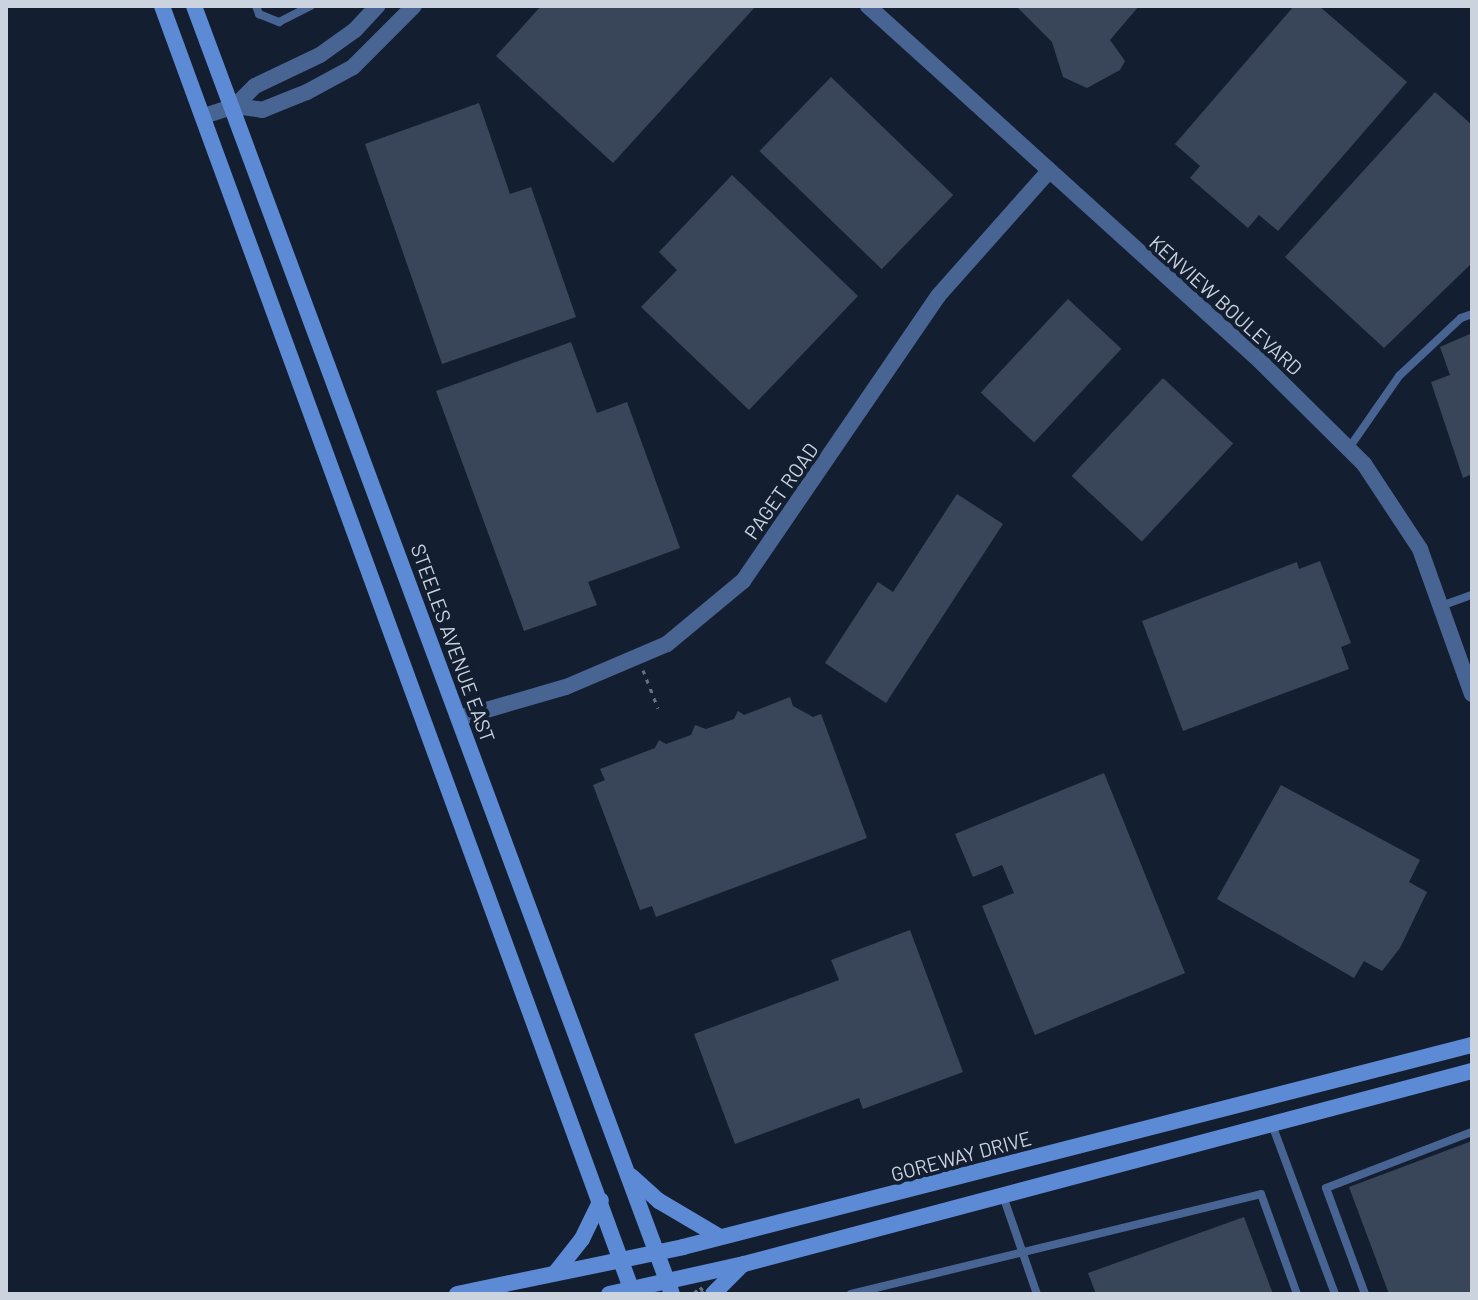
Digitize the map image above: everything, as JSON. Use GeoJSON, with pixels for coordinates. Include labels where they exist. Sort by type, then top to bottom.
{"type":"FeatureCollection","features":[{"type":"Feature","properties":{"kind":"main road"},"geometry":{"type":"LineString","coordinates":[[162,6],[601,1200],[632,1292]]}},
{"type":"Feature","properties":{"kind":"main road","name":"STEELES AVENUE EAST"},"geometry":{"type":"LineString","coordinates":[[194,6],[235,106],[670,1288]]}},
{"type":"Feature","properties":{"kind":"main road","name":"GOREWAY DRIVE"},"geometry":{"type":"LineString","coordinates":[[457,1294],[720,1237],[1472,1045]]}},
{"type":"Feature","properties":{"kind":"main road"},"geometry":{"type":"LineString","coordinates":[[609,1294],[670,1288],[744,1264],[1271,1121],[1472,1071]]}},
{"type":"Feature","properties":{"kind":"main road"},"geometry":{"type":"LineString","coordinates":[[629,1175],[659,1201],[720,1237]]}},
{"type":"Feature","properties":{"kind":"main road"},"geometry":{"type":"LineString","coordinates":[[556,1272],[582,1239],[601,1200]]}},
{"type":"Feature","properties":{"kind":"main road"},"geometry":{"type":"LineString","coordinates":[[713,1294],[744,1264]]}},
{"type":"Feature","properties":{"kind":"street"},"geometry":{"type":"LineString","coordinates":[[235,106],[255,86],[320,55],[355,30],[377,6]]}},
{"type":"Feature","properties":{"kind":"street"},"geometry":{"type":"LineString","coordinates":[[204,116],[235,106],[262,110],[307,92],[353,67],[414,6]]}},
{"type":"Feature","properties":{"kind":"street","name":"KENVIEW BOULEVARD"},"geometry":{"type":"LineString","coordinates":[[868,6],[1260,361],[1349,449],[1406,525],[1441,606],[1466,653],[1472,694]]}},
{"type":"Feature","properties":{"kind":"street","name":"PAGET ROAD"},"geometry":{"type":"LineString","coordinates":[[459,718],[566,687],[667,644],[743,581],[938,296],[1048,172]]}},
{"type":"Feature","properties":{"kind":"lane"},"geometry":{"type":"LineString","coordinates":[[256,6],[259,14],[279,22],[311,6]]}},
{"type":"Feature","properties":{"kind":"lane"},"geometry":{"type":"LineString","coordinates":[[1349,449],[1399,376],[1472,314]]}},
{"type":"Feature","properties":{"kind":"lane"},"geometry":{"type":"LineString","coordinates":[[1441,606],[1472,595]]}},
{"type":"Feature","properties":{"kind":"lane"},"geometry":{"type":"LineString","coordinates":[[1271,1121],[1335,1294]]}},
{"type":"Feature","properties":{"kind":"lane"},"geometry":{"type":"LineString","coordinates":[[1365,1294],[1326,1188],[1472,1132]]}},
{"type":"Feature","properties":{"kind":"lane"},"geometry":{"type":"LineString","coordinates":[[851,1294],[1021,1250],[1261,1194],[1297,1294]]}},
{"type":"Feature","properties":{"kind":"lane"},"geometry":{"type":"LineString","coordinates":[[1003,1196],[1037,1294]]}},
{"type":"Feature","properties":{"kind":"path"},"geometry":{"type":"LineString","coordinates":[[638,656],[658,708]]}},
{"type":"Feature","properties":{"kind":"building"},"geometry":{"type":"Polygon","coordinates":[[[541,6],[756,6],[613,163],[496,56],[541,6]]]}},
{"type":"Feature","properties":{"kind":"building"},"geometry":{"type":"Polygon","coordinates":[[[1016,6],[1139,6],[1110,40],[1125,61],[1120,70],[1087,88],[1063,77],[1052,42],[1016,6]]]}},
{"type":"Feature","properties":{"kind":"building"},"geometry":{"type":"Polygon","coordinates":[[[1294,6],[1319,6],[1407,82],[1278,231],[1259,215],[1248,228],[1190,178],[1200,166],[1175,144],[1294,6]]]}},
{"type":"Feature","properties":{"kind":"building"},"geometry":{"type":"Polygon","coordinates":[[[831,77],[953,195],[882,269],[759,151],[831,77]]]}},
{"type":"Feature","properties":{"kind":"building"},"geometry":{"type":"Polygon","coordinates":[[[1435,92],[1472,125],[1472,263],[1384,348],[1285,257],[1435,92]]]}},
{"type":"Feature","properties":{"kind":"building"},"geometry":{"type":"Polygon","coordinates":[[[479,103],[510,194],[531,187],[576,317],[442,364],[365,144],[479,103]]]}},
{"type":"Feature","properties":{"kind":"building"},"geometry":{"type":"Polygon","coordinates":[[[732,175],[858,296],[749,410],[641,307],[677,270],[659,252],[732,175]]]}},
{"type":"Feature","properties":{"kind":"building"},"geometry":{"type":"Polygon","coordinates":[[[1068,299],[1121,349],[1034,442],[981,393],[1068,299]]]}},
{"type":"Feature","properties":{"kind":"building"},"geometry":{"type":"Polygon","coordinates":[[[1472,333],[1472,474],[1463,478],[1431,382],[1450,375],[1440,347],[1472,333]]]}},
{"type":"Feature","properties":{"kind":"building"},"geometry":{"type":"Polygon","coordinates":[[[571,342],[597,413],[627,402],[680,548],[588,582],[597,605],[524,631],[436,391],[571,342]]]}},
{"type":"Feature","properties":{"kind":"building"},"geometry":{"type":"Polygon","coordinates":[[[1163,378],[1233,443],[1142,541],[1072,476],[1163,378]]]}},
{"type":"Feature","properties":{"kind":"building"},"geometry":{"type":"Polygon","coordinates":[[[957,494],[1003,524],[886,703],[825,663],[878,582],[893,592],[957,494]]]}},
{"type":"Feature","properties":{"kind":"building"},"geometry":{"type":"Polygon","coordinates":[[[1320,561],[1351,643],[1341,647],[1349,669],[1183,731],[1142,621],[1297,562],[1299,569],[1320,561]]]}},
{"type":"Feature","properties":{"kind":"building"},"geometry":{"type":"Polygon","coordinates":[[[790,697],[793,706],[813,717],[821,714],[867,838],[656,917],[652,906],[640,910],[593,785],[605,780],[600,769],[655,748],[659,740],[666,744],[691,735],[695,725],[706,729],[734,719],[738,711],[744,715],[790,697]]]}},
{"type":"Feature","properties":{"kind":"building"},"geometry":{"type":"Polygon","coordinates":[[[1104,773],[1185,973],[1035,1035],[982,906],[1014,893],[1002,865],[973,877],[955,834],[1104,773]]]}},
{"type":"Feature","properties":{"kind":"building"},"geometry":{"type":"Polygon","coordinates":[[[1281,785],[1420,860],[1409,882],[1427,892],[1400,948],[1382,971],[1364,961],[1354,978],[1217,899],[1281,785]]]}},
{"type":"Feature","properties":{"kind":"building"},"geometry":{"type":"Polygon","coordinates":[[[910,930],[963,1072],[863,1109],[859,1098],[735,1144],[694,1034],[839,980],[831,960],[910,930]]]}},
{"type":"Feature","properties":{"kind":"building"},"geometry":{"type":"Polygon","coordinates":[[[1472,1141],[1472,1294],[1389,1294],[1349,1187],[1472,1141]]]}},
{"type":"Feature","properties":{"kind":"building"},"geometry":{"type":"Polygon","coordinates":[[[1244,1217],[1273,1294],[1096,1294],[1088,1273],[1244,1217]]]}}]}
